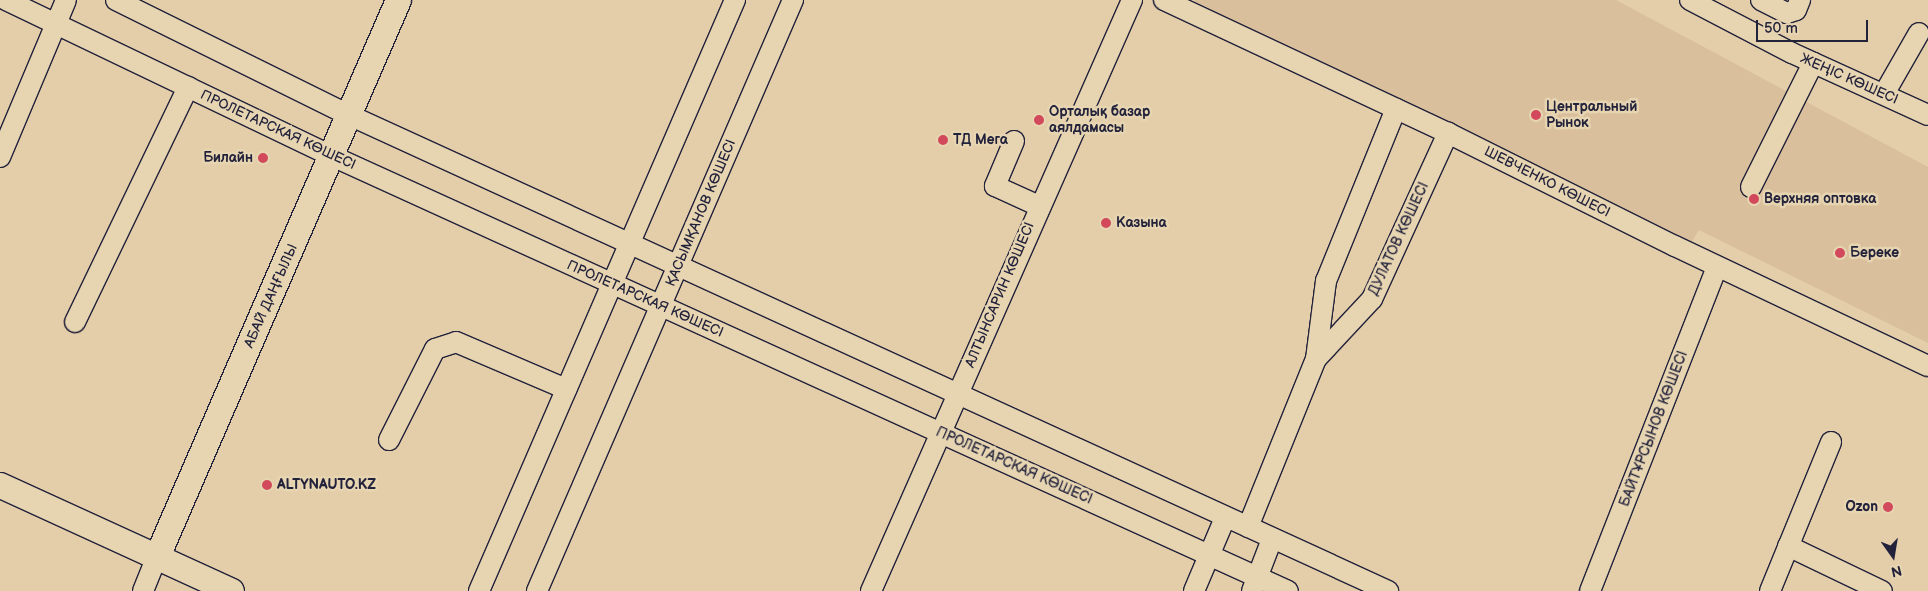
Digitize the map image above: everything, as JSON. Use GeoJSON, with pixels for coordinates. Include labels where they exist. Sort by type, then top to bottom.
{"type":"FeatureCollection","features":[{"type":"Feature","properties":{"kind":"main road","name":"АБАЙ ДАҢҒЫЛЫ"},"geometry":{"type":"LineString","coordinates":[[157,556],[398,0]]}},
{"type":"Feature","properties":{"kind":"main road"},"geometry":{"type":"LineString","coordinates":[[0,484],[231,591]]}},
{"type":"Feature","properties":{"kind":"street"},"geometry":{"type":"LineString","coordinates":[[0,9],[5,0]]}},
{"type":"Feature","properties":{"kind":"street","name":"ПРОЛЕТАРСКАЯ КӨШЕСІ"},"geometry":{"type":"LineString","coordinates":[[5,0],[332,156],[1209,555],[1255,584],[1288,591]]}},
{"type":"Feature","properties":{"kind":"street"},"geometry":{"type":"LineString","coordinates":[[0,157],[66,0]]}},
{"type":"Feature","properties":{"kind":"street"},"geometry":{"type":"LineString","coordinates":[[116,0],[349,115],[1248,527],[1272,540],[1388,591]]}},
{"type":"Feature","properties":{"kind":"street"},"geometry":{"type":"LineString","coordinates":[[479,591],[735,0]]}},
{"type":"Feature","properties":{"kind":"street","name":"ҚАСЫМҚАНОВ КӨШЕСІ"},"geometry":{"type":"LineString","coordinates":[[537,591],[793,0]]}},
{"type":"Feature","properties":{"kind":"street","name":"АЛТЫНСАРИН КӨШЕСІ"},"geometry":{"type":"LineString","coordinates":[[871,591],[1038,206],[1132,0]]}},
{"type":"Feature","properties":{"kind":"street","name":"ШЕВЧЕНКО КӨШЕСІ"},"geometry":{"type":"LineString","coordinates":[[1164,0],[1448,132],[1718,267],[1928,366]]}},
{"type":"Feature","properties":{"kind":"street","name":"ЖЕҢІС КӨШЕСІ"},"geometry":{"type":"LineString","coordinates":[[1690,0],[1769,41],[1793,46],[1813,63],[1928,115]]}},
{"type":"Feature","properties":{"kind":"street"},"geometry":{"type":"LineString","coordinates":[[1761,0],[1779,11],[1787,13],[1796,10],[1800,0]]}},
{"type":"Feature","properties":{"kind":"street"},"geometry":{"type":"LineString","coordinates":[[1769,41],[1779,11]]}},
{"type":"Feature","properties":{"kind":"street"},"geometry":{"type":"LineString","coordinates":[[1884,94],[1918,33]]}},
{"type":"Feature","properties":{"kind":"street"},"geometry":{"type":"LineString","coordinates":[[1751,187],[1813,63]]}},
{"type":"Feature","properties":{"kind":"street"},"geometry":{"type":"LineString","coordinates":[[75,322],[188,87]]}},
{"type":"Feature","properties":{"kind":"street","name":"ДУЛАТОВ КӨШЕСІ"},"geometry":{"type":"LineString","coordinates":[[1248,527],[1316,359],[1326,281],[1396,109]]}},
{"type":"Feature","properties":{"kind":"street","name":"ДУЛАТОВ КӨШЕСІ"},"geometry":{"type":"LineString","coordinates":[[1316,359],[1372,299],[1448,132]]}},
{"type":"Feature","properties":{"kind":"street"},"geometry":{"type":"LineString","coordinates":[[1014,141],[995,186],[1038,206]]}},
{"type":"Feature","properties":{"kind":"street","name":"БАЙТҰРСЫНОВ КӨШЕСІ"},"geometry":{"type":"LineString","coordinates":[[1590,591],[1718,267]]}},
{"type":"Feature","properties":{"kind":"street"},"geometry":{"type":"LineString","coordinates":[[389,440],[435,348],[456,342],[566,389]]}},
{"type":"Feature","properties":{"kind":"street"},"geometry":{"type":"LineString","coordinates":[[1770,591],[1831,442]]}},
{"type":"Feature","properties":{"kind":"street"},"geometry":{"type":"LineString","coordinates":[[1194,591],[1225,518]]}},
{"type":"Feature","properties":{"kind":"street"},"geometry":{"type":"LineString","coordinates":[[1255,584],[1272,540]]}},
{"type":"Feature","properties":{"kind":"street"},"geometry":{"type":"LineString","coordinates":[[1788,546],[1882,591]]}},
{"type":"Feature","properties":{"kind":"street","name":"АБАЙ ДАҢҒЫЛЫ"},"geometry":{"type":"LineString","coordinates":[[143,591],[157,556]]}},
{"type":"Feature","properties":{"kind":"shaded area","name":"Верхняя оптовка"},"geometry":{"type":"Polygon","coordinates":[[[1195,0],[1616,0],[1928,167],[1928,343],[1699,230],[1687,249],[1187,16],[1195,0]]]}},
{"type":"Feature","properties":{"kind":"place","name":"Центральный Рынок"},"geometry":{"type":"Point","coordinates":[1536,115]}},
{"type":"Feature","properties":{"kind":"place","name":"Орталық базар аялдамасы"},"geometry":{"type":"Point","coordinates":[1039,120]}},
{"type":"Feature","properties":{"kind":"place","name":"ТД Мега"},"geometry":{"type":"Point","coordinates":[943,140]}},
{"type":"Feature","properties":{"kind":"place","name":"Билайн"},"geometry":{"type":"Point","coordinates":[263,158]}},
{"type":"Feature","properties":{"kind":"place","name":"Верхняя оптовка"},"geometry":{"type":"Point","coordinates":[1754,199]}},
{"type":"Feature","properties":{"kind":"place","name":"Казына"},"geometry":{"type":"Point","coordinates":[1106,223]}},
{"type":"Feature","properties":{"kind":"place","name":"Береке"},"geometry":{"type":"Point","coordinates":[1840,253]}},
{"type":"Feature","properties":{"kind":"place","name":"ALTYNAUTO.KZ"},"geometry":{"type":"Point","coordinates":[267,485]}},
{"type":"Feature","properties":{"kind":"place","name":"Ozon"},"geometry":{"type":"Point","coordinates":[1888,507]}}]}
